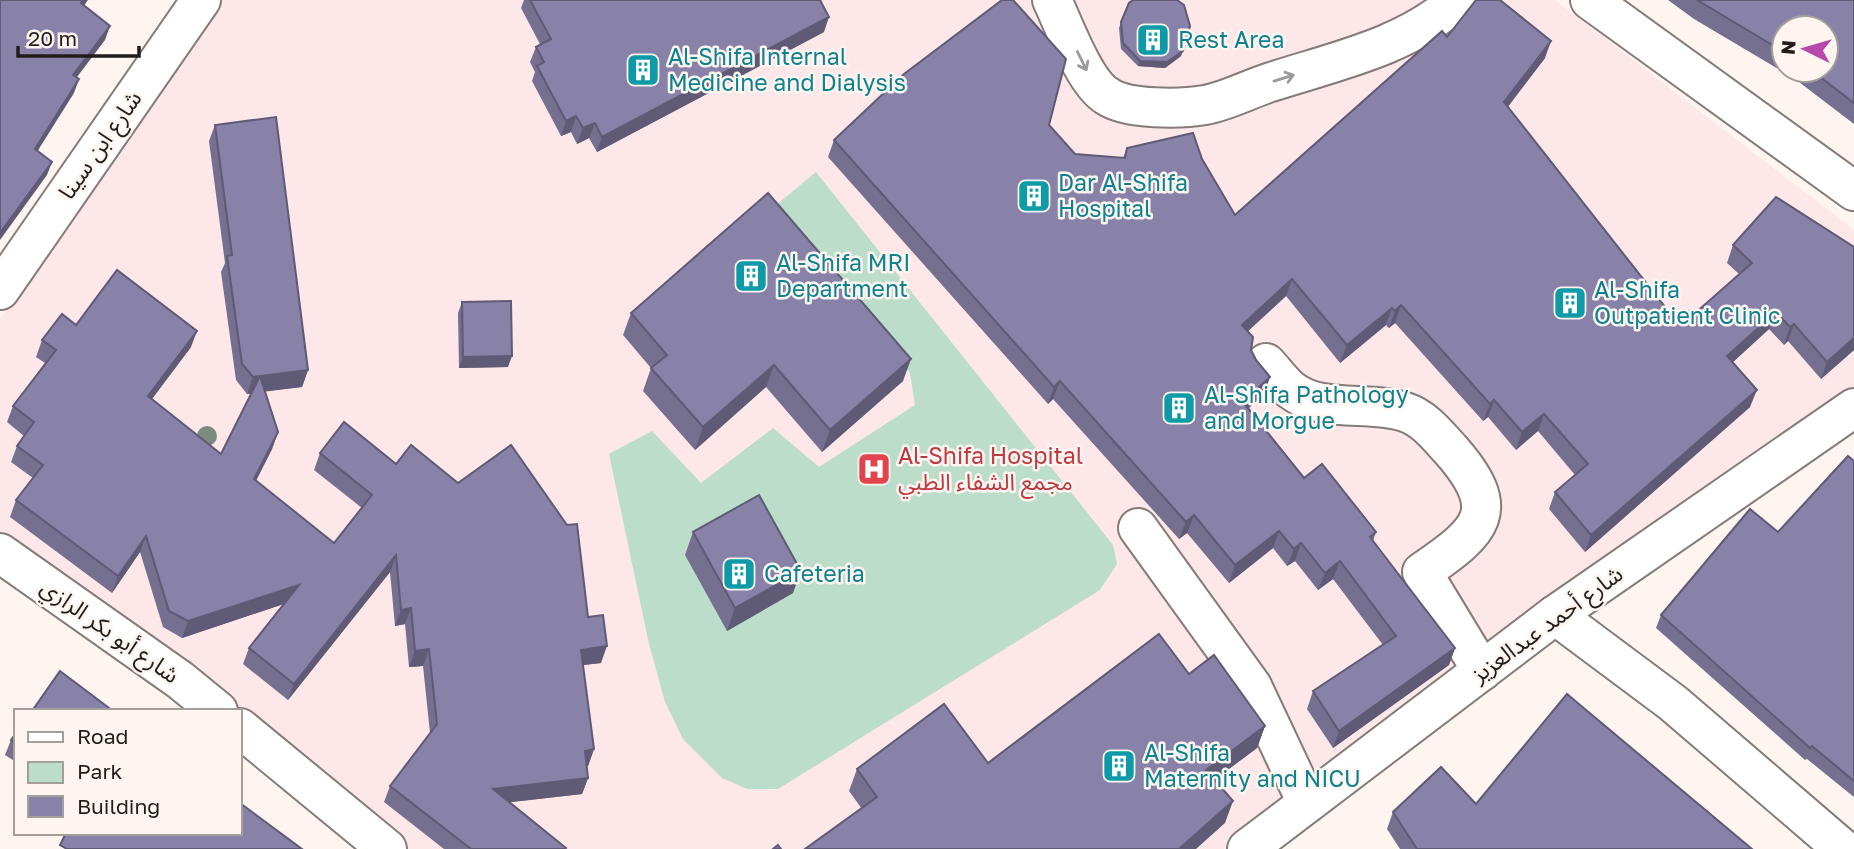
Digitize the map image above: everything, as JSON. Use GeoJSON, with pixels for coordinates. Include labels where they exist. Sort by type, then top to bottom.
{"type":"FeatureCollection","features":[{"type":"Feature","properties":{"kind":"street","name":"شارع ابن سينا"},"geometry":{"type":"LineString","coordinates":[[0,290],[201,0]]}},
{"type":"Feature","properties":{"kind":"street"},"geometry":{"type":"LineString","coordinates":[[1052,0],[1094,85],[1106,96],[1128,106],[1146,107],[1205,105],[1369,54],[1436,20],[1458,0]]}},
{"type":"Feature","properties":{"kind":"street"},"geometry":{"type":"LineString","coordinates":[[1590,0],[1854,191]]}},
{"type":"Feature","properties":{"kind":"street"},"geometry":{"type":"LineString","coordinates":[[1266,363],[1292,391],[1324,404],[1406,412],[1429,426],[1466,468],[1481,493],[1481,514],[1474,532],[1457,548],[1422,572],[1482,671]]}},
{"type":"Feature","properties":{"kind":"street","name":"شارع أحمد عبدالعزيز"},"geometry":{"type":"LineString","coordinates":[[1247,849],[1555,615],[1854,408]]}},
{"type":"Feature","properties":{"kind":"street"},"geometry":{"type":"LineString","coordinates":[[1138,528],[1252,686],[1307,803]]}},
{"type":"Feature","properties":{"kind":"street","name":"شارع أبو بكر الرازي"},"geometry":{"type":"LineString","coordinates":[[0,553],[180,680],[216,709]]}},
{"type":"Feature","properties":{"kind":"street"},"geometry":{"type":"LineString","coordinates":[[1555,615],[1673,703],[1843,849]]}},
{"type":"Feature","properties":{"kind":"street"},"geometry":{"type":"LineString","coordinates":[[242,730],[387,849]]}},
{"type":"Feature","properties":{"kind":"shaded area","name":"Al-Shifa Hospital مجمع الشفاء الطبي"},"geometry":{"type":"Polygon","coordinates":[[[221,0],[1555,0],[1854,230],[1854,395],[1334,765],[1224,849],[400,849],[242,728],[242,709],[217,709],[0,543],[0,318],[221,0]]]}},
{"type":"Feature","properties":{"kind":"green space"},"geometry":{"type":"Polygon","coordinates":[[[816,172],[1113,545],[1117,564],[1100,590],[778,789],[747,789],[722,778],[683,739],[665,702],[649,644],[609,454],[652,431],[701,483],[773,428],[819,467],[915,405],[910,373],[775,206],[816,172]]]}},
{"type":"Feature","properties":{"kind":"building"},"geometry":{"type":"Polygon","coordinates":[[[0,0],[83,0],[81,3],[110,26],[73,75],[79,79],[35,149],[52,162],[0,233],[0,0]]]}},
{"type":"Feature","properties":{"kind":"building","name":"Al-Shifa Internal Medicine and Dialysis"},"geometry":{"type":"Polygon","coordinates":[[[530,0],[820,0],[829,17],[602,137],[595,123],[583,128],[576,116],[566,121],[537,66],[544,62],[536,47],[551,39],[530,0]]]}},
{"type":"Feature","properties":{"kind":"building"},"geometry":{"type":"Polygon","coordinates":[[[1002,0],[1013,0],[1066,59],[1049,125],[1075,154],[1125,158],[1127,148],[1193,133],[1202,159],[1235,215],[1442,31],[1447,37],[1476,0],[1500,0],[1551,41],[1504,102],[1677,322],[1689,311],[1693,315],[1752,263],[1733,245],[1776,197],[1854,247],[1854,338],[1827,362],[1794,324],[1790,327],[1776,312],[1727,356],[1757,390],[1591,535],[1555,492],[1588,464],[1544,414],[1522,432],[1494,400],[1490,404],[1401,305],[1395,311],[1392,308],[1347,345],[1292,279],[1242,325],[1253,337],[1251,350],[1256,360],[1270,377],[1243,402],[1304,478],[1322,464],[1376,532],[1370,537],[1455,648],[1339,731],[1313,691],[1396,636],[1340,561],[1325,573],[1301,543],[1294,549],[1279,531],[1235,565],[1194,515],[1186,522],[1060,381],[1054,387],[834,140],[904,74],[1002,0]]]}},
{"type":"Feature","properties":{"kind":"building","name":"Rest Area"},"geometry":{"type":"Polygon","coordinates":[[[1133,0],[1177,0],[1184,5],[1190,26],[1183,51],[1167,62],[1140,61],[1123,43],[1121,22],[1133,0]]]}},
{"type":"Feature","properties":{"kind":"building"},"geometry":{"type":"Polygon","coordinates":[[[1697,0],[1854,0],[1854,103],[1829,84],[1840,84],[1840,14],[1770,14],[1770,44],[1697,0]]]}},
{"type":"Feature","properties":{"kind":"building"},"geometry":{"type":"Polygon","coordinates":[[[276,117],[308,370],[253,377],[242,364],[227,256],[232,255],[215,125],[276,117]]]}},
{"type":"Feature","properties":{"kind":"building","name":"Al-Shifa MRI Department"},"geometry":{"type":"Polygon","coordinates":[[[768,193],[911,359],[830,430],[774,365],[703,427],[651,368],[667,355],[631,313],[768,193]]]}},
{"type":"Feature","properties":{"kind":"building"},"geometry":{"type":"Polygon","coordinates":[[[117,270],[197,331],[148,396],[221,454],[260,376],[278,432],[254,479],[334,543],[372,495],[320,453],[344,422],[396,464],[411,445],[458,483],[511,445],[567,525],[577,524],[588,617],[603,615],[607,646],[581,650],[594,749],[585,751],[588,778],[493,789],[565,849],[471,849],[390,786],[437,724],[429,649],[415,651],[411,608],[401,610],[396,555],[294,684],[249,648],[299,585],[188,621],[169,611],[146,536],[118,576],[16,500],[43,465],[17,446],[34,422],[13,406],[56,350],[42,340],[62,314],[76,325],[117,270]]]}},
{"type":"Feature","properties":{"kind":"building"},"geometry":{"type":"Polygon","coordinates":[[[511,301],[512,356],[463,357],[462,302],[511,301]]]}},
{"type":"Feature","properties":{"kind":"building"},"geometry":{"type":"Polygon","coordinates":[[[1848,456],[1854,461],[1854,781],[1812,746],[1810,748],[1661,615],[1750,509],[1778,532],[1848,456]]]}},
{"type":"Feature","properties":{"kind":"building","name":"Cafeteria"},"geometry":{"type":"Polygon","coordinates":[[[759,495],[801,571],[735,608],[693,532],[759,495]]]}},
{"type":"Feature","properties":{"kind":"building","name":"Al-Shifa Maternity and NICU"},"geometry":{"type":"Polygon","coordinates":[[[1159,634],[1189,674],[1214,655],[1265,726],[1206,770],[1233,801],[1179,849],[805,849],[877,797],[857,769],[944,704],[988,763],[1159,634]]]}},
{"type":"Feature","properties":{"kind":"building"},"geometry":{"type":"Polygon","coordinates":[[[60,671],[110,709],[33,709],[60,671]]]}},
{"type":"Feature","properties":{"kind":"building"},"geometry":{"type":"Polygon","coordinates":[[[1567,694],[1752,849],[1417,849],[1393,812],[1441,767],[1476,804],[1567,694]]]}},
{"type":"Feature","properties":{"kind":"building"},"geometry":{"type":"Polygon","coordinates":[[[242,804],[302,849],[67,849],[60,845],[65,835],[242,835],[242,804]]]}},
{"type":"Feature","properties":{"kind":"place","name":"Rest Area"},"geometry":{"type":"Point","coordinates":[1153,40]}},
{"type":"Feature","properties":{"kind":"place","name":"Al-Shifa Internal Medicine and Dialysis"},"geometry":{"type":"Point","coordinates":[643,70]}},
{"type":"Feature","properties":{"kind":"place","name":"Dar Al-Shifa Hospital"},"geometry":{"type":"Point","coordinates":[1034,196]}},
{"type":"Feature","properties":{"kind":"place","name":"Al-Shifa MRI Department"},"geometry":{"type":"Point","coordinates":[751,276]}},
{"type":"Feature","properties":{"kind":"place","name":"Al-Shifa Outpatient Clinic"},"geometry":{"type":"Point","coordinates":[1570,303]}},
{"type":"Feature","properties":{"kind":"place","name":"Al-Shifa Pathology and Morgue"},"geometry":{"type":"Point","coordinates":[1179,408]}},
{"type":"Feature","properties":{"kind":"place","name":"Al-Shifa Hospital مجمع الشفاء الطبي"},"geometry":{"type":"Point","coordinates":[874,469]}},
{"type":"Feature","properties":{"kind":"place","name":"Cafeteria"},"geometry":{"type":"Point","coordinates":[739,574]}},
{"type":"Feature","properties":{"kind":"place","name":"Al-Shifa Maternity and NICU"},"geometry":{"type":"Point","coordinates":[1119,766]}}]}
